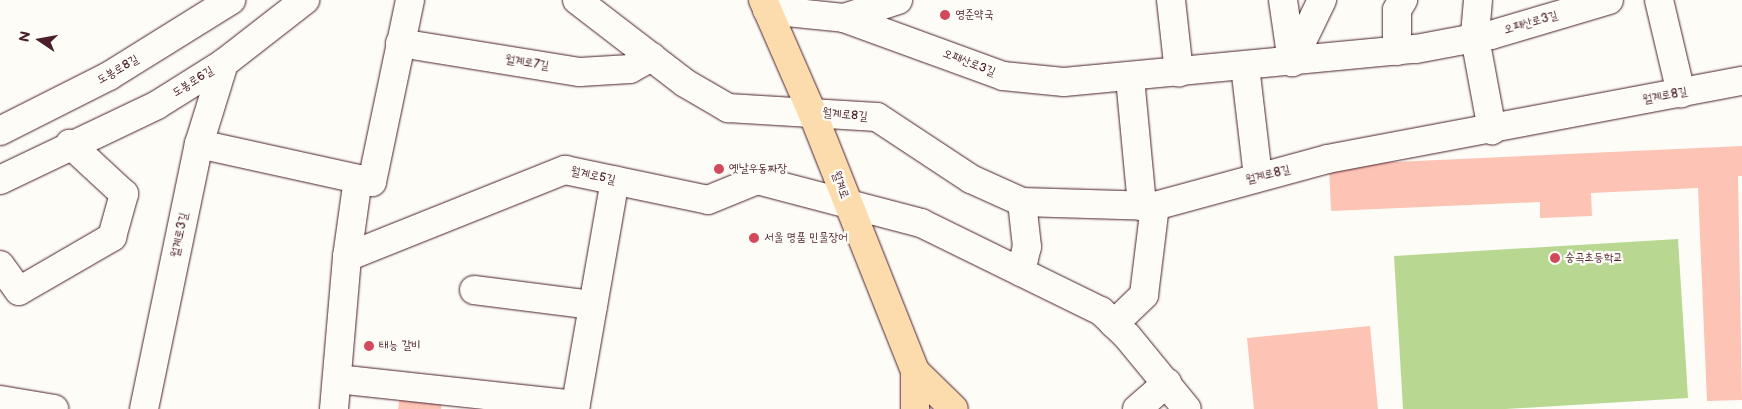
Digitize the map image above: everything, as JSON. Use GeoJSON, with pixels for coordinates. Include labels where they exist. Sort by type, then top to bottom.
{"type":"FeatureCollection","features":[{"type":"Feature","properties":{"kind":"main road","name":"월계로"},"geometry":{"type":"LineString","coordinates":[[765,5],[812,112],[915,371],[915,409]]}},
{"type":"Feature","properties":{"kind":"main road","name":"월계로"},"geometry":{"type":"LineString","coordinates":[[915,371],[954,409]]}},
{"type":"Feature","properties":{"kind":"street","name":"도봉로8길"},"geometry":{"type":"LineString","coordinates":[[0,131],[109,76],[231,0]]}},
{"type":"Feature","properties":{"kind":"street","name":"도봉로6길"},"geometry":{"type":"LineString","coordinates":[[0,180],[70,144],[157,104],[224,63],[305,0]]}},
{"type":"Feature","properties":{"kind":"street"},"geometry":{"type":"LineString","coordinates":[[199,144],[372,182],[410,0]]}},
{"type":"Feature","properties":{"kind":"street"},"geometry":{"type":"LineString","coordinates":[[577,0],[685,82],[728,108],[812,112]]}},
{"type":"Feature","properties":{"kind":"street","name":"오패산로3길"},"geometry":{"type":"LineString","coordinates":[[844,18],[898,0]]}},
{"type":"Feature","properties":{"kind":"street"},"geometry":{"type":"LineString","coordinates":[[1171,0],[1179,73]]}},
{"type":"Feature","properties":{"kind":"street"},"geometry":{"type":"LineString","coordinates":[[1283,0],[1292,62]]}},
{"type":"Feature","properties":{"kind":"street"},"geometry":{"type":"LineString","coordinates":[[1292,62],[1322,0]]}},
{"type":"Feature","properties":{"kind":"street"},"geometry":{"type":"LineString","coordinates":[[1396,51],[1397,10],[1403,0]]}},
{"type":"Feature","properties":{"kind":"street"},"geometry":{"type":"LineString","coordinates":[[1478,0],[1475,38],[1492,130]]}},
{"type":"Feature","properties":{"kind":"street"},"geometry":{"type":"LineString","coordinates":[[1659,0],[1681,93]]}},
{"type":"Feature","properties":{"kind":"street","name":"오패산로3길"},"geometry":{"type":"LineString","coordinates":[[765,5],[844,18],[1003,76],[1064,82],[1130,78],[1396,51],[1475,38],[1594,2]]}},
{"type":"Feature","properties":{"kind":"street","name":"월계로7길"},"geometry":{"type":"LineString","coordinates":[[400,43],[580,72],[630,70],[652,57]]}},
{"type":"Feature","properties":{"kind":"street","name":"월계로3길"},"geometry":{"type":"LineString","coordinates":[[144,409],[199,144],[224,63]]}},
{"type":"Feature","properties":{"kind":"street"},"geometry":{"type":"LineString","coordinates":[[1245,66],[1258,176]]}},
{"type":"Feature","properties":{"kind":"street"},"geometry":{"type":"LineString","coordinates":[[1114,324],[1144,294],[1148,206],[1130,78]]}},
{"type":"Feature","properties":{"kind":"street","name":"월계로8길"},"geometry":{"type":"LineString","coordinates":[[812,112],[877,117],[971,179],[1022,202],[1148,206],[1258,176],[1328,160],[1742,81]]}},
{"type":"Feature","properties":{"kind":"street"},"geometry":{"type":"LineString","coordinates":[[0,265],[19,291],[112,238],[124,194],[70,144]]}},
{"type":"Feature","properties":{"kind":"street","name":"월계로5길"},"geometry":{"type":"LineString","coordinates":[[347,257],[565,170],[708,200],[757,180],[848,206],[921,223],[1100,311],[1167,383],[1186,409]]}},
{"type":"Feature","properties":{"kind":"street"},"geometry":{"type":"LineString","coordinates":[[334,409],[347,257],[358,179]]}},
{"type":"Feature","properties":{"kind":"street"},"geometry":{"type":"LineString","coordinates":[[337,379],[575,407],[615,180]]}},
{"type":"Feature","properties":{"kind":"street"},"geometry":{"type":"LineString","coordinates":[[1021,272],[1027,247],[1022,202]]}},
{"type":"Feature","properties":{"kind":"street"},"geometry":{"type":"LineString","coordinates":[[474,290],[593,305]]}},
{"type":"Feature","properties":{"kind":"street"},"geometry":{"type":"LineString","coordinates":[[1137,409],[1167,383]]}},
{"type":"Feature","properties":{"kind":"street"},"geometry":{"type":"LineString","coordinates":[[0,400],[54,409]]}},
{"type":"Feature","properties":{"kind":"green space"},"geometry":{"type":"Polygon","coordinates":[[[1678,239],[1688,398],[1506,409],[1403,409],[1394,256],[1678,239]]]}},
{"type":"Feature","properties":{"kind":"building"},"geometry":{"type":"Polygon","coordinates":[[[1742,146],[1742,176],[1738,176],[1742,400],[1707,401],[1698,188],[1591,193],[1592,216],[1540,218],[1540,202],[1331,211],[1329,165],[1742,146]]]}},
{"type":"Feature","properties":{"kind":"building"},"geometry":{"type":"Polygon","coordinates":[[[1370,326],[1378,409],[1254,409],[1247,338],[1370,326]]]}},
{"type":"Feature","properties":{"kind":"building"},"geometry":{"type":"Polygon","coordinates":[[[400,395],[442,402],[441,409],[398,409],[400,395]]]}},
{"type":"Feature","properties":{"kind":"place","name":"영준약국"},"geometry":{"type":"Point","coordinates":[945,15]}},
{"type":"Feature","properties":{"kind":"place","name":"옛날우동짜장"},"geometry":{"type":"Point","coordinates":[719,169]}},
{"type":"Feature","properties":{"kind":"place","name":"서울 명품 민물장어"},"geometry":{"type":"Point","coordinates":[754,238]}},
{"type":"Feature","properties":{"kind":"place","name":"숭곡초등학교"},"geometry":{"type":"Point","coordinates":[1555,258]}},
{"type":"Feature","properties":{"kind":"place","name":"태능 갈비"},"geometry":{"type":"Point","coordinates":[369,346]}}]}
